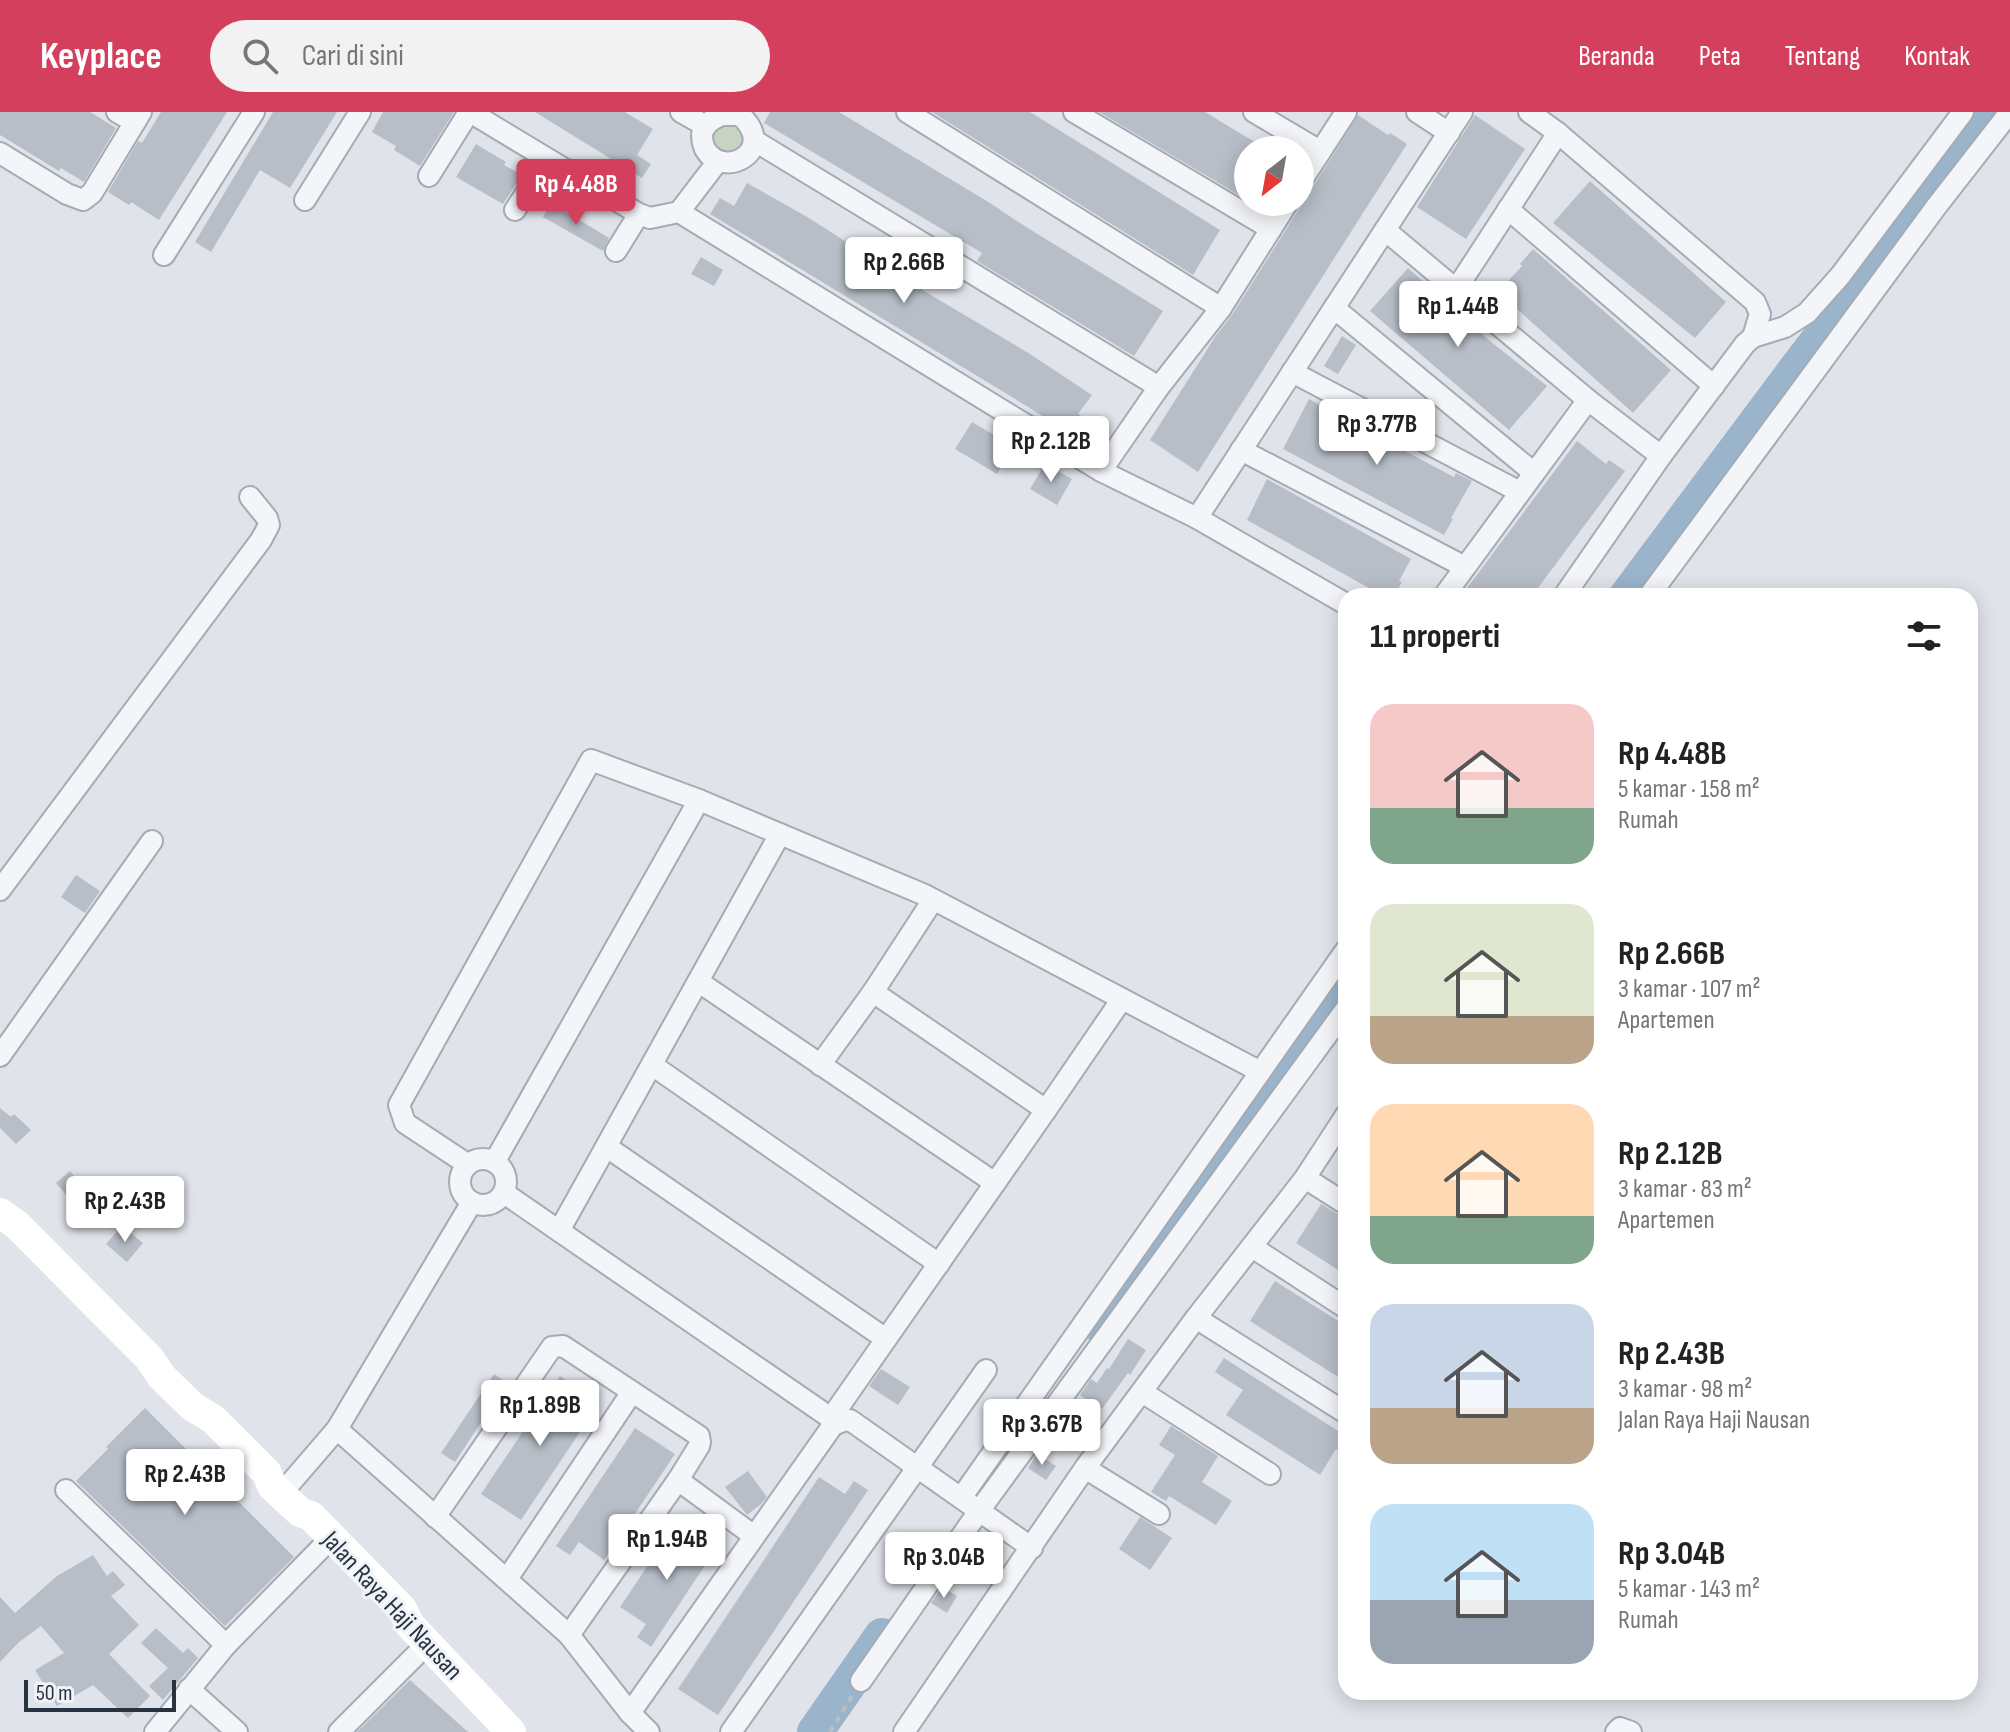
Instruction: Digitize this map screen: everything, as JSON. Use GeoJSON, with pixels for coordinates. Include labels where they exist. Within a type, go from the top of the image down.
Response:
{"type":"FeatureCollection","features":[{"type":"Feature","properties":{"kind":"street"},"geometry":{"type":"LineString","coordinates":[[164,255],[254,112]]}},
{"type":"Feature","properties":{"kind":"street"},"geometry":{"type":"LineString","coordinates":[[305,200],[360,112]]}},
{"type":"Feature","properties":{"kind":"street"},"geometry":{"type":"LineString","coordinates":[[429,176],[470,112],[650,218],[679,212],[718,161]]}},
{"type":"Feature","properties":{"kind":"street"},"geometry":{"type":"LineString","coordinates":[[681,112],[706,126]]}},
{"type":"Feature","properties":{"kind":"street"},"geometry":{"type":"LineString","coordinates":[[907,112],[1221,308]]}},
{"type":"Feature","properties":{"kind":"street"},"geometry":{"type":"LineString","coordinates":[[1074,112],[1271,229]]}},
{"type":"Feature","properties":{"kind":"street"},"geometry":{"type":"LineString","coordinates":[[1254,112],[1320,151]]}},
{"type":"Feature","properties":{"kind":"street"},"geometry":{"type":"LineString","coordinates":[[1314,161],[1346,112]]}},
{"type":"Feature","properties":{"kind":"street"},"geometry":{"type":"LineString","coordinates":[[1417,112],[1449,133]]}},
{"type":"Feature","properties":{"kind":"street"},"geometry":{"type":"LineString","coordinates":[[1197,518],[1462,112]]}},
{"type":"Feature","properties":{"kind":"street"},"geometry":{"type":"LineString","coordinates":[[1529,112],[1558,133],[1755,302],[1760,314],[1753,337],[1661,456],[1570,588]]}},
{"type":"Feature","properties":{"kind":"street"},"geometry":{"type":"LineString","coordinates":[[1753,337],[1785,327],[1807,313],[1840,276],[1963,112]]}},
{"type":"Feature","properties":{"kind":"street"},"geometry":{"type":"LineString","coordinates":[[1655,588],[1936,207],[2010,112]]}},
{"type":"Feature","properties":{"kind":"street"},"geometry":{"type":"LineString","coordinates":[[0,153],[67,194],[83,200],[92,193],[131,115]]}},
{"type":"Feature","properties":{"kind":"street"},"geometry":{"type":"LineString","coordinates":[[722,115],[746,115],[755,141],[752,149],[742,158],[718,161],[707,152],[703,143],[701,133],[706,126],[722,115]]}},
{"type":"Feature","properties":{"kind":"street"},"geometry":{"type":"LineString","coordinates":[[1457,288],[1558,133]]}},
{"type":"Feature","properties":{"kind":"street"},"geometry":{"type":"LineString","coordinates":[[755,141],[1159,387]]}},
{"type":"Feature","properties":{"kind":"street"},"geometry":{"type":"LineString","coordinates":[[515,210],[548,160]]}},
{"type":"Feature","properties":{"kind":"street"},"geometry":{"type":"LineString","coordinates":[[1508,209],[1714,386]]}},
{"type":"Feature","properties":{"kind":"street"},"geometry":{"type":"LineString","coordinates":[[679,212],[1101,471],[1197,518],[1338,599]]}},
{"type":"Feature","properties":{"kind":"street"},"geometry":{"type":"LineString","coordinates":[[616,251],[639,214]]}},
{"type":"Feature","properties":{"kind":"street"},"geometry":{"type":"LineString","coordinates":[[1101,471],[1159,387],[1221,308],[1279,216]]}},
{"type":"Feature","properties":{"kind":"street"},"geometry":{"type":"LineString","coordinates":[[1385,230],[1588,400],[1661,456]]}},
{"type":"Feature","properties":{"kind":"street"},"geometry":{"type":"LineString","coordinates":[[1334,308],[1534,473]]}},
{"type":"Feature","properties":{"kind":"street"},"geometry":{"type":"LineString","coordinates":[[1292,372],[1520,492]]}},
{"type":"Feature","properties":{"kind":"street"},"geometry":{"type":"LineString","coordinates":[[1450,588],[1588,400]]}},
{"type":"Feature","properties":{"kind":"street"},"geometry":{"type":"LineString","coordinates":[[1241,450],[1465,567]]}},
{"type":"Feature","properties":{"kind":"street"},"geometry":{"type":"LineString","coordinates":[[0,890],[261,540],[269,525],[250,497]]}},
{"type":"Feature","properties":{"kind":"street"},"geometry":{"type":"LineString","coordinates":[[467,1164],[405,1123],[399,1105],[591,760],[699,800],[933,900],[1259,1071]]}},
{"type":"Feature","properties":{"kind":"street"},"geometry":{"type":"LineString","coordinates":[[495,1161],[699,800]]}},
{"type":"Feature","properties":{"kind":"street"},"geometry":{"type":"LineString","coordinates":[[559,1231],[780,834]]}},
{"type":"Feature","properties":{"kind":"street"},"geometry":{"type":"LineString","coordinates":[[0,1056],[152,841]]}},
{"type":"Feature","properties":{"kind":"street"},"geometry":{"type":"LineString","coordinates":[[820,1065],[873,992],[933,900]]}},
{"type":"Feature","properties":{"kind":"street"},"geometry":{"type":"LineString","coordinates":[[961,1498],[1338,961]]}},
{"type":"Feature","properties":{"kind":"street"},"geometry":{"type":"LineString","coordinates":[[699,982],[995,1183]]}},
{"type":"Feature","properties":{"kind":"street"},"geometry":{"type":"LineString","coordinates":[[873,992],[1046,1110]]}},
{"type":"Feature","properties":{"kind":"street"},"geometry":{"type":"LineString","coordinates":[[630,1713],[833,1425],[886,1339],[1122,999]]}},
{"type":"Feature","properties":{"kind":"street"},"geometry":{"type":"LineString","coordinates":[[861,1681],[979,1511],[1338,1020]]}},
{"type":"Feature","properties":{"kind":"street"},"geometry":{"type":"LineString","coordinates":[[652,1065],[939,1264]]}},
{"type":"Feature","properties":{"kind":"street"},"geometry":{"type":"LineString","coordinates":[[904,1732],[1085,1468],[1305,1178],[1338,1127]]}},
{"type":"Feature","properties":{"kind":"street"},"geometry":{"type":"LineString","coordinates":[[607,1147],[886,1339]]}},
{"type":"Feature","properties":{"kind":"street"},"geometry":{"type":"LineString","coordinates":[[481,1158],[495,1161],[507,1179],[504,1193],[486,1205],[472,1202],[460,1184],[460,1176],[467,1164],[481,1158]]}},
{"type":"Feature","properties":{"kind":"street"},"geometry":{"type":"LineString","coordinates":[[1305,1178],[1338,1199]]}},
{"type":"Feature","properties":{"kind":"street"},"geometry":{"type":"LineString","coordinates":[[504,1193],[835,1420],[850,1420],[1032,1548]]}},
{"type":"Feature","properties":{"kind":"street"},"geometry":{"type":"LineString","coordinates":[[281,1494],[337,1429],[472,1202]]}},
{"type":"Feature","properties":{"kind":"street","name":"Jalan Raya Haji Nausan"},"geometry":{"type":"LineString","coordinates":[[0,1213],[17,1225],[149,1358],[162,1377],[193,1407],[213,1419],[267,1473],[272,1486],[300,1512],[311,1516],[402,1609],[410,1625],[511,1732]]}},
{"type":"Feature","properties":{"kind":"street"},"geometry":{"type":"LineString","coordinates":[[1252,1247],[1338,1303]]}},
{"type":"Feature","properties":{"kind":"street"},"geometry":{"type":"LineString","coordinates":[[1196,1318],[1338,1408]]}},
{"type":"Feature","properties":{"kind":"street"},"geometry":{"type":"LineString","coordinates":[[435,1517],[552,1347],[563,1346],[699,1436],[699,1446],[678,1480],[569,1635]]}},
{"type":"Feature","properties":{"kind":"street"},"geometry":{"type":"LineString","coordinates":[[731,1732],[986,1370]]}},
{"type":"Feature","properties":{"kind":"street"},"geometry":{"type":"LineString","coordinates":[[507,1579],[632,1392]]}},
{"type":"Feature","properties":{"kind":"street"},"geometry":{"type":"LineString","coordinates":[[1142,1392],[1270,1474]]}},
{"type":"Feature","properties":{"kind":"street"},"geometry":{"type":"LineString","coordinates":[[337,1429],[569,1635],[630,1713],[649,1732]]}},
{"type":"Feature","properties":{"kind":"street"},"geometry":{"type":"LineString","coordinates":[[1085,1468],[1159,1514]]}},
{"type":"Feature","properties":{"kind":"street"},"geometry":{"type":"LineString","coordinates":[[678,1480],[754,1536]]}},
{"type":"Feature","properties":{"kind":"street"},"geometry":{"type":"LineString","coordinates":[[66,1490],[226,1645]]}},
{"type":"Feature","properties":{"kind":"street"},"geometry":{"type":"LineString","coordinates":[[155,1732],[226,1645],[331,1538]]}},
{"type":"Feature","properties":{"kind":"street"},"geometry":{"type":"LineString","coordinates":[[339,1732],[428,1643]]}},
{"type":"Feature","properties":{"kind":"street"},"geometry":{"type":"LineString","coordinates":[[189,1689],[237,1732]]}},
{"type":"Feature","properties":{"kind":"street"},"geometry":{"type":"LineString","coordinates":[[1616,1732],[1620,1728],[1631,1732]]}},
{"type":"Feature","properties":{"kind":"path"},"geometry":{"type":"LineString","coordinates":[[830,1732],[861,1681]]}},
{"type":"Feature","properties":{"kind":"green space"},"geometry":{"type":"Polygon","coordinates":[[[1994,112],[2010,112],[1655,588],[1633,588],[1994,112]]]}},
{"type":"Feature","properties":{"kind":"green space"},"geometry":{"type":"Polygon","coordinates":[[[740,115],[750,153],[712,157],[708,122],[740,115]]]}},
{"type":"Feature","properties":{"kind":"green space"},"geometry":{"type":"Polygon","coordinates":[[[1338,994],[1338,1020],[981,1499],[1338,994]]]}},
{"type":"Feature","properties":{"kind":"building"},"geometry":{"type":"Polygon","coordinates":[[[0,112],[90,112],[116,128],[84,182],[61,168],[59,171],[0,135],[0,112]]]}},
{"type":"Feature","properties":{"kind":"building"},"geometry":{"type":"Polygon","coordinates":[[[161,112],[227,112],[159,220],[108,192],[138,141],[142,143],[161,112]]]}},
{"type":"Feature","properties":{"kind":"building"},"geometry":{"type":"Polygon","coordinates":[[[273,112],[337,112],[290,188],[260,170],[211,252],[195,242],[273,112]]]}},
{"type":"Feature","properties":{"kind":"building"},"geometry":{"type":"Polygon","coordinates":[[[383,112],[454,112],[420,166],[394,150],[396,146],[372,132],[383,112]]]}},
{"type":"Feature","properties":{"kind":"building"},"geometry":{"type":"Polygon","coordinates":[[[535,112],[625,112],[653,129],[637,155],[651,164],[642,178],[535,112]]]}},
{"type":"Feature","properties":{"kind":"building"},"geometry":{"type":"Polygon","coordinates":[[[770,112],[839,112],[1163,311],[1134,356],[977,261],[982,253],[764,123],[770,112]]]}},
{"type":"Feature","properties":{"kind":"building"},"geometry":{"type":"Polygon","coordinates":[[[932,112],[1030,112],[1220,230],[1193,275],[932,112]]]}},
{"type":"Feature","properties":{"kind":"building"},"geometry":{"type":"Polygon","coordinates":[[[1099,112],[1205,112],[1245,136],[1234,136],[1234,192],[1099,112]]]}},
{"type":"Feature","properties":{"kind":"building"},"geometry":{"type":"Polygon","coordinates":[[[1358,115],[1407,144],[1198,472],[1150,440],[1295,216],[1314,216],[1314,185],[1358,115]]]}},
{"type":"Feature","properties":{"kind":"building"},"geometry":{"type":"Polygon","coordinates":[[[1475,115],[1525,149],[1466,239],[1417,207],[1475,115]]]}},
{"type":"Feature","properties":{"kind":"building"},"geometry":{"type":"Polygon","coordinates":[[[476,144],[522,175],[503,204],[456,177],[476,144]]]}},
{"type":"Feature","properties":{"kind":"building"},"geometry":{"type":"Polygon","coordinates":[[[1590,181],[1726,302],[1695,338],[1553,223],[1590,181]]]}},
{"type":"Feature","properties":{"kind":"building"},"geometry":{"type":"Polygon","coordinates":[[[747,183],[809,218],[1092,395],[1078,414],[1081,416],[1071,433],[710,214],[720,198],[734,206],[747,183]]]}},
{"type":"Feature","properties":{"kind":"building"},"geometry":{"type":"Polygon","coordinates":[[[551,203],[609,238],[603,251],[543,217],[551,203]]]}},
{"type":"Feature","properties":{"kind":"building"},"geometry":{"type":"Polygon","coordinates":[[[1533,249],[1671,370],[1633,413],[1498,292],[1533,249]]]}},
{"type":"Feature","properties":{"kind":"building"},"geometry":{"type":"Polygon","coordinates":[[[701,257],[723,270],[714,286],[691,274],[701,257]]]}},
{"type":"Feature","properties":{"kind":"building"},"geometry":{"type":"Polygon","coordinates":[[[1408,268],[1490,341],[1547,386],[1509,430],[1370,311],[1408,268]]]}},
{"type":"Feature","properties":{"kind":"building"},"geometry":{"type":"Polygon","coordinates":[[[1342,336],[1356,345],[1338,374],[1324,366],[1342,336]]]}},
{"type":"Feature","properties":{"kind":"building"},"geometry":{"type":"Polygon","coordinates":[[[1309,399],[1390,443],[1392,439],[1405,446],[1403,450],[1454,477],[1456,473],[1472,481],[1444,535],[1283,449],[1309,399]]]}},
{"type":"Feature","properties":{"kind":"building"},"geometry":{"type":"Polygon","coordinates":[[[972,422],[1013,446],[997,474],[955,449],[972,422]]]}},
{"type":"Feature","properties":{"kind":"building"},"geometry":{"type":"Polygon","coordinates":[[[1577,441],[1606,464],[1609,460],[1625,471],[1538,588],[1467,588],[1577,441]]]}},
{"type":"Feature","properties":{"kind":"building"},"geometry":{"type":"Polygon","coordinates":[[[1045,464],[1072,479],[1057,505],[1030,489],[1045,464]]]}},
{"type":"Feature","properties":{"kind":"building"},"geometry":{"type":"Polygon","coordinates":[[[1267,479],[1411,559],[1399,588],[1369,588],[1247,520],[1267,479]]]}},
{"type":"Feature","properties":{"kind":"building"},"geometry":{"type":"Polygon","coordinates":[[[76,875],[100,891],[85,913],[61,897],[76,875]]]}},
{"type":"Feature","properties":{"kind":"building"},"geometry":{"type":"Polygon","coordinates":[[[0,1108],[11,1117],[14,1114],[31,1130],[16,1144],[0,1128],[0,1108]]]}},
{"type":"Feature","properties":{"kind":"building"},"geometry":{"type":"Polygon","coordinates":[[[70,1171],[96,1200],[82,1213],[56,1183],[70,1171]]]}},
{"type":"Feature","properties":{"kind":"building"},"geometry":{"type":"Polygon","coordinates":[[[1321,1204],[1338,1214],[1338,1270],[1296,1243],[1321,1204]]]}},
{"type":"Feature","properties":{"kind":"building"},"geometry":{"type":"Polygon","coordinates":[[[122,1226],[143,1243],[127,1262],[106,1244],[122,1226]]]}},
{"type":"Feature","properties":{"kind":"building"},"geometry":{"type":"Polygon","coordinates":[[[1275,1281],[1338,1321],[1338,1377],[1250,1321],[1275,1281]]]}},
{"type":"Feature","properties":{"kind":"building"},"geometry":{"type":"Polygon","coordinates":[[[1128,1339],[1146,1350],[1102,1409],[1080,1395],[1091,1379],[1097,1383],[1109,1369],[1128,1339]]]}},
{"type":"Feature","properties":{"kind":"building"},"geometry":{"type":"Polygon","coordinates":[[[1224,1358],[1338,1431],[1338,1450],[1320,1475],[1226,1415],[1243,1390],[1215,1372],[1224,1358]]]}},
{"type":"Feature","properties":{"kind":"building"},"geometry":{"type":"Polygon","coordinates":[[[881,1369],[910,1387],[898,1405],[869,1386],[881,1369]]]}},
{"type":"Feature","properties":{"kind":"building"},"geometry":{"type":"Polygon","coordinates":[[[494,1374],[507,1383],[455,1462],[441,1453],[494,1374]]]}},
{"type":"Feature","properties":{"kind":"building"},"geometry":{"type":"Polygon","coordinates":[[[560,1376],[600,1402],[521,1520],[481,1494],[560,1376]]]}},
{"type":"Feature","properties":{"kind":"building"},"geometry":{"type":"Polygon","coordinates":[[[145,1408],[294,1557],[225,1626],[76,1481],[145,1408]]]}},
{"type":"Feature","properties":{"kind":"building"},"geometry":{"type":"Polygon","coordinates":[[[1171,1426],[1218,1456],[1202,1482],[1232,1501],[1216,1525],[1169,1496],[1166,1501],[1151,1492],[1175,1455],[1159,1445],[1171,1426]]]}},
{"type":"Feature","properties":{"kind":"building"},"geometry":{"type":"Polygon","coordinates":[[[635,1428],[675,1454],[604,1560],[579,1542],[570,1555],[556,1546],[635,1428]]]}},
{"type":"Feature","properties":{"kind":"building"},"geometry":{"type":"Polygon","coordinates":[[[1037,1454],[1056,1466],[1046,1480],[1028,1468],[1037,1454]]]}},
{"type":"Feature","properties":{"kind":"building"},"geometry":{"type":"Polygon","coordinates":[[[748,1471],[767,1497],[747,1515],[725,1487],[748,1471]]]}},
{"type":"Feature","properties":{"kind":"building"},"geometry":{"type":"Polygon","coordinates":[[[819,1477],[845,1494],[854,1481],[868,1490],[718,1715],[678,1689],[819,1477]]]}},
{"type":"Feature","properties":{"kind":"building"},"geometry":{"type":"Polygon","coordinates":[[[1140,1517],[1172,1538],[1150,1570],[1119,1549],[1140,1517]]]}},
{"type":"Feature","properties":{"kind":"building"},"geometry":{"type":"Polygon","coordinates":[[[673,1528],[698,1546],[707,1532],[721,1541],[651,1647],[637,1637],[646,1624],[620,1607],[673,1528]]]}},
{"type":"Feature","properties":{"kind":"building"},"geometry":{"type":"Polygon","coordinates":[[[976,1537],[1003,1555],[986,1579],[960,1561],[976,1537]]]}},
{"type":"Feature","properties":{"kind":"building"},"geometry":{"type":"Polygon","coordinates":[[[93,1555],[107,1576],[113,1571],[125,1585],[111,1596],[139,1625],[109,1654],[150,1696],[128,1718],[93,1685],[57,1706],[35,1670],[64,1653],[41,1626],[19,1642],[0,1662],[0,1597],[15,1613],[57,1576],[93,1555]]]}},
{"type":"Feature","properties":{"kind":"building"},"geometry":{"type":"Polygon","coordinates":[[[942,1587],[957,1596],[947,1613],[931,1603],[942,1587]]]}},
{"type":"Feature","properties":{"kind":"building"},"geometry":{"type":"Polygon","coordinates":[[[156,1628],[183,1653],[188,1648],[198,1658],[163,1700],[149,1686],[168,1668],[141,1643],[156,1628]]]}},
{"type":"Feature","properties":{"kind":"building"},"geometry":{"type":"Polygon","coordinates":[[[410,1680],[468,1732],[357,1732],[410,1680]]]}},
{"type":"Feature","properties":{"kind":"waterway"},"geometry":{"type":"LineString","coordinates":[[1633,588],[1994,112]]}},
{"type":"Feature","properties":{"kind":"waterway"},"geometry":{"type":"LineString","coordinates":[[1102,1327],[1338,994]]}},
{"type":"Feature","properties":{"kind":"waterway"},"geometry":{"type":"LineString","coordinates":[[815,1732],[882,1636]]}}]}
